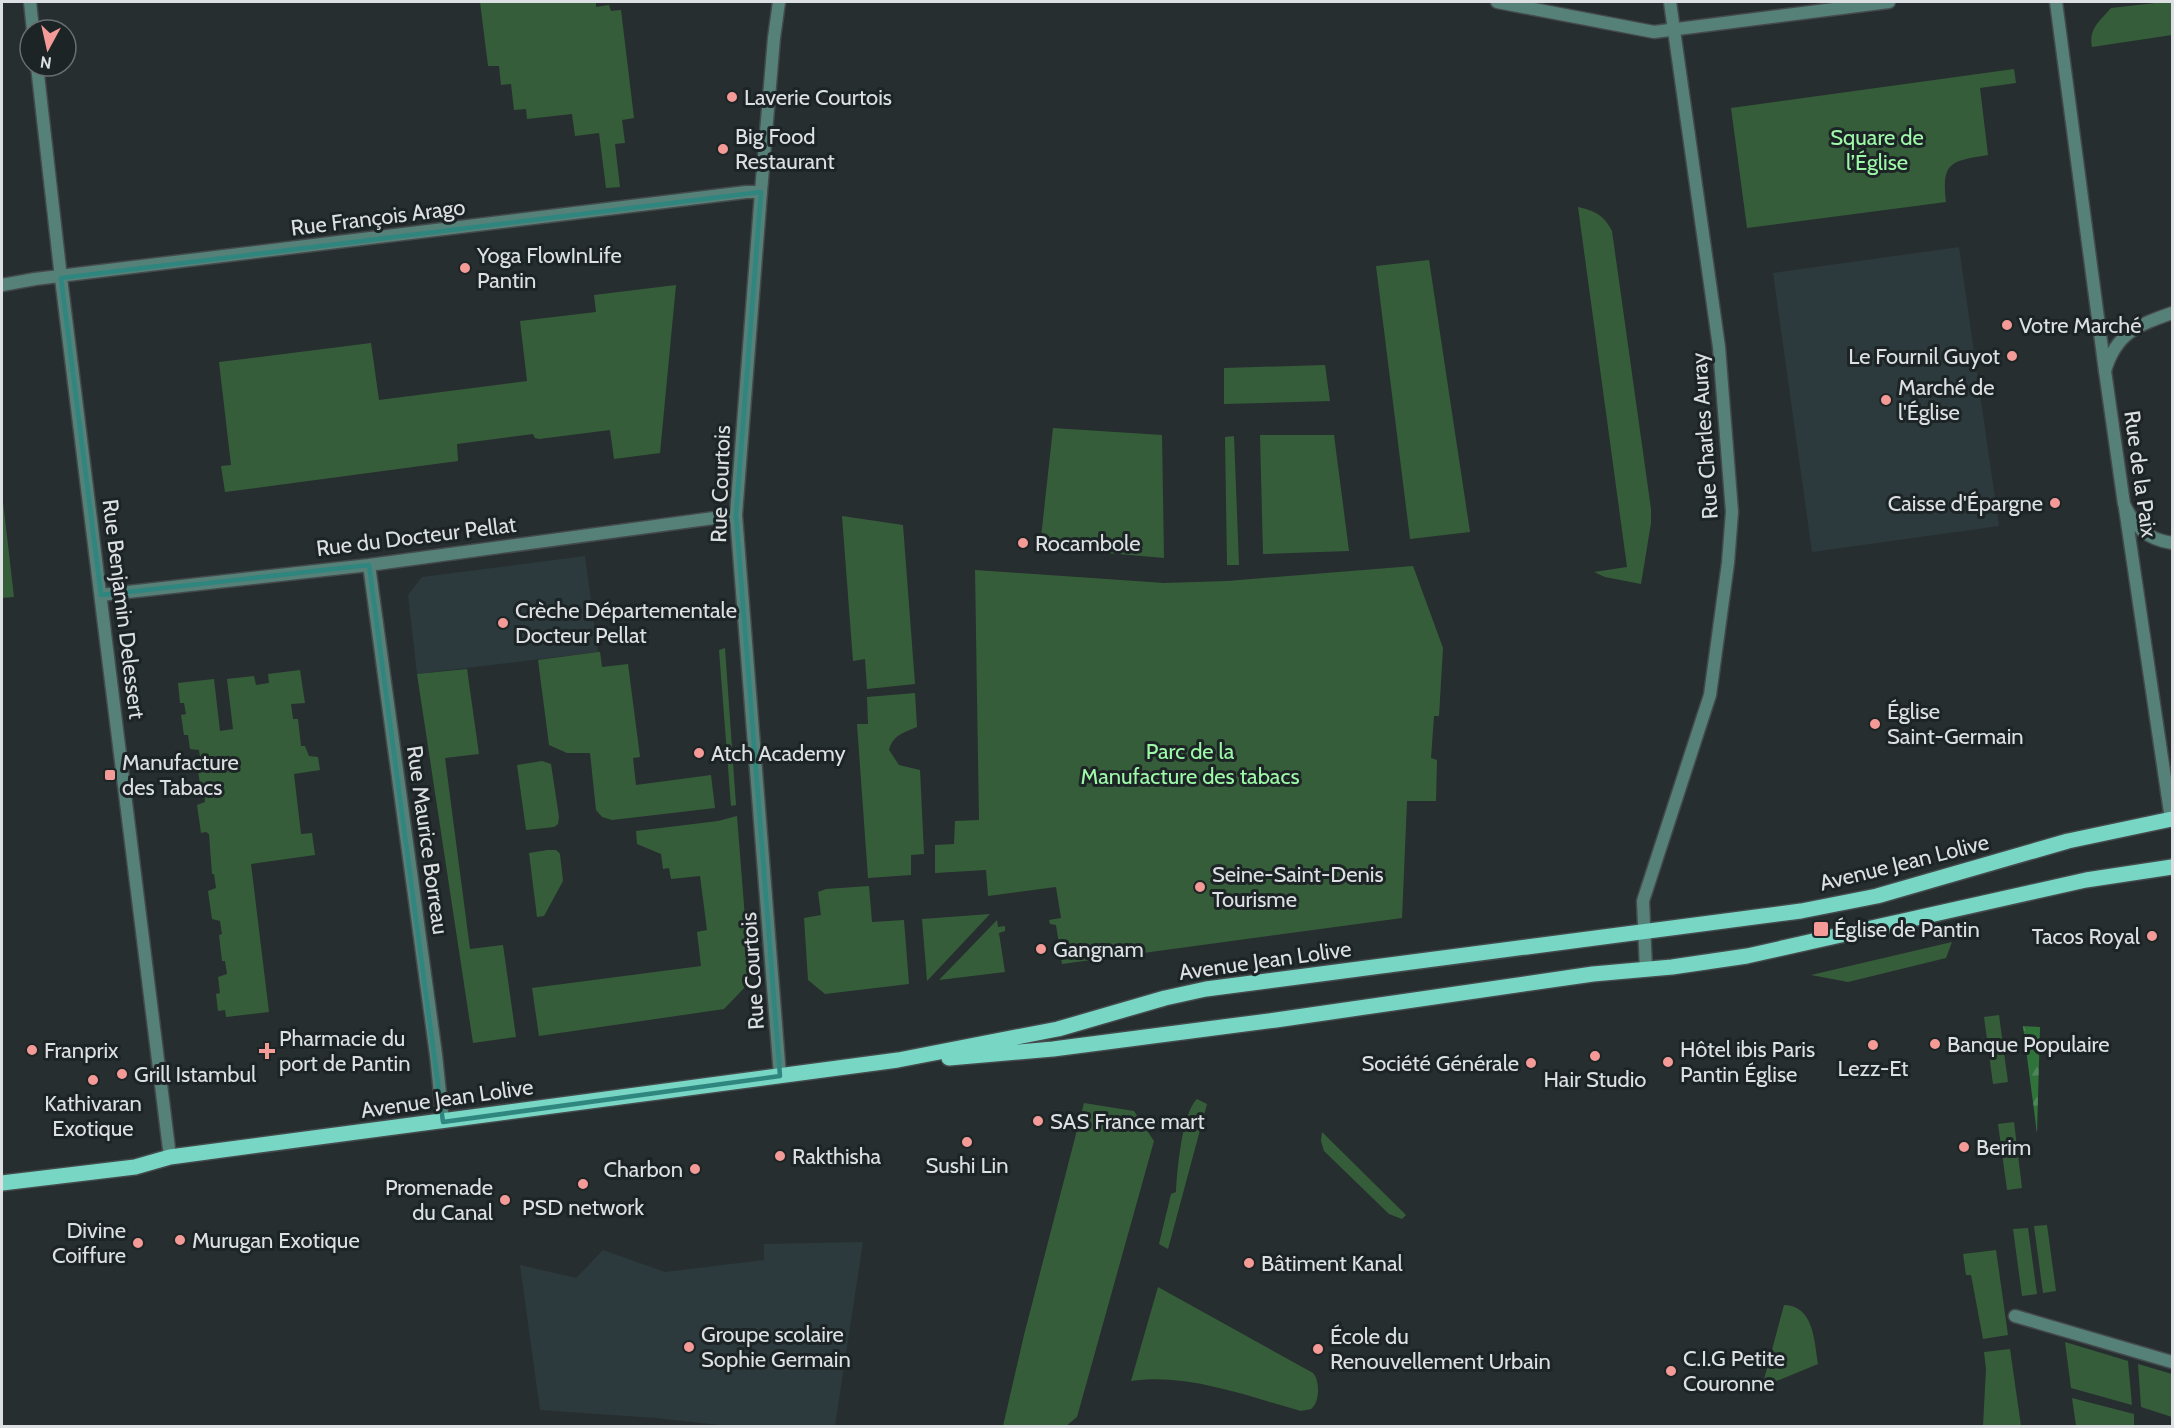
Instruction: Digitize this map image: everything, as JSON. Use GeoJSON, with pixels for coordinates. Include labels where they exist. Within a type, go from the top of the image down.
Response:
{"type":"FeatureCollection","features":[{"type":"Feature","properties":{"kind":"main road","name":"Avenue Jean Lolive"},"geometry":{"type":"LineString","coordinates":[[2,1183],[135,1167],[170,1157],[898,1060],[1058,1029],[1165,998],[1206,989],[1801,911],[1877,896],[2068,841],[2172,819]]}},
{"type":"Feature","properties":{"kind":"main road","name":"Avenue Jean Lolive"},"geometry":{"type":"LineString","coordinates":[[898,1060],[975,1057],[1053,1050],[1593,974],[1747,956],[2086,880],[2172,867]]}},
{"type":"Feature","properties":{"kind":"street"},"geometry":{"type":"LineString","coordinates":[[30,2],[32,18]]}},
{"type":"Feature","properties":{"kind":"street","name":"Rue Courtois"},"geometry":{"type":"LineString","coordinates":[[779,2],[760,192],[736,514],[780,1076]]}},
{"type":"Feature","properties":{"kind":"street"},"geometry":{"type":"LineString","coordinates":[[1497,2],[1628,29],[1654,32],[1889,2]]}},
{"type":"Feature","properties":{"kind":"street","name":"Rue Charles Auray"},"geometry":{"type":"LineString","coordinates":[[1644,932],[1643,902],[1710,695],[1728,563],[1732,512],[1719,347],[1670,2]]}},
{"type":"Feature","properties":{"kind":"street","name":"Rue de la Paix"},"geometry":{"type":"LineString","coordinates":[[2056,2],[2105,371],[2172,819]]}},
{"type":"Feature","properties":{"kind":"street","name":"Rue Benjamin Delessert"},"geometry":{"type":"LineString","coordinates":[[38,78],[170,1157]]}},
{"type":"Feature","properties":{"kind":"street","name":"Rue François Arago"},"geometry":{"type":"LineString","coordinates":[[2,285],[35,279],[61,278],[760,192]]}},
{"type":"Feature","properties":{"kind":"street"},"geometry":{"type":"LineString","coordinates":[[2105,371],[2109,358],[2123,336],[2133,328],[2172,313]]}},
{"type":"Feature","properties":{"kind":"street"},"geometry":{"type":"LineString","coordinates":[[2124,504],[2140,530],[2161,541],[2172,543]]}},
{"type":"Feature","properties":{"kind":"street","name":"Rue du Docteur Pellat"},"geometry":{"type":"LineString","coordinates":[[101,595],[369,565],[736,514]]}},
{"type":"Feature","properties":{"kind":"street","name":"Rue Maurice Borreau"},"geometry":{"type":"LineString","coordinates":[[369,565],[436,1055],[443,1122]]}},
{"type":"Feature","properties":{"kind":"street"},"geometry":{"type":"LineString","coordinates":[[1644,932],[1646,969]]}},
{"type":"Feature","properties":{"kind":"street"},"geometry":{"type":"LineString","coordinates":[[2015,1316],[2172,1362]]}},
{"type":"Feature","properties":{"kind":"highlighted area"},"geometry":{"type":"Polygon","coordinates":[[[761,192],[736,515],[780,1076],[443,1122],[369,565],[101,595],[61,278],[761,192]]]}},
{"type":"Feature","properties":{"kind":"shaded area","name":"Marché de l'Église"},"geometry":{"type":"Polygon","coordinates":[[[1959,247],[1999,526],[1812,552],[1773,273],[1959,247]]]}},
{"type":"Feature","properties":{"kind":"shaded area","name":"Crèche Départementale Docteur Pellat"},"geometry":{"type":"Polygon","coordinates":[[[585,556],[598,652],[417,674],[408,595],[422,577],[585,556]]]}},
{"type":"Feature","properties":{"kind":"shaded area","name":"Groupe scolaire Sophie Germain"},"geometry":{"type":"Polygon","coordinates":[[[863,1242],[835,1426],[728,1426],[656,1418],[540,1410],[520,1265],[576,1278],[603,1250],[665,1272],[764,1260],[764,1244],[863,1242]]]}},
{"type":"Feature","properties":{"kind":"green space"},"geometry":{"type":"Polygon","coordinates":[[[480,2],[596,2],[596,7],[609,5],[611,11],[621,10],[634,118],[622,120],[625,143],[615,144],[620,187],[606,188],[599,133],[575,136],[572,114],[527,119],[526,109],[514,110],[511,84],[501,85],[499,66],[488,66],[480,2]]]}},
{"type":"Feature","properties":{"kind":"green space"},"geometry":{"type":"Polygon","coordinates":[[[2172,2],[2172,35],[2092,47],[2093,30],[2111,8],[2172,2]]]}},
{"type":"Feature","properties":{"kind":"green space","name":"Square de l’Église"},"geometry":{"type":"Polygon","coordinates":[[[2014,69],[2016,83],[1980,88],[1988,155],[1966,159],[1952,165],[1945,178],[1946,202],[1747,228],[1731,108],[2014,69]]]}},
{"type":"Feature","properties":{"kind":"green space"},"geometry":{"type":"Polygon","coordinates":[[[1578,207],[1598,214],[1612,231],[1651,509],[1651,523],[1641,584],[1605,577],[1594,572],[1627,567],[1578,207]]]}},
{"type":"Feature","properties":{"kind":"green space"},"geometry":{"type":"Polygon","coordinates":[[[1429,260],[1470,532],[1410,539],[1376,266],[1429,260]]]}},
{"type":"Feature","properties":{"kind":"green space"},"geometry":{"type":"Polygon","coordinates":[[[676,285],[660,453],[614,459],[610,430],[539,439],[533,434],[457,444],[458,461],[225,492],[221,466],[231,465],[219,362],[371,343],[379,400],[527,381],[520,321],[596,312],[594,295],[676,285]]]}},
{"type":"Feature","properties":{"kind":"green space"},"geometry":{"type":"Polygon","coordinates":[[[1325,365],[1330,401],[1224,404],[1224,368],[1325,365]]]}},
{"type":"Feature","properties":{"kind":"green space"},"geometry":{"type":"Polygon","coordinates":[[[1053,428],[1162,435],[1164,558],[1040,547],[1053,428]]]}},
{"type":"Feature","properties":{"kind":"green space"},"geometry":{"type":"Polygon","coordinates":[[[1260,435],[1334,435],[1349,551],[1263,554],[1260,435]]]}},
{"type":"Feature","properties":{"kind":"green space"},"geometry":{"type":"Polygon","coordinates":[[[1234,436],[1239,565],[1227,565],[1225,437],[1234,436]]]}},
{"type":"Feature","properties":{"kind":"green space"},"geometry":{"type":"Polygon","coordinates":[[[2,493],[14,597],[2,598],[2,493]]]}},
{"type":"Feature","properties":{"kind":"green space"},"geometry":{"type":"Polygon","coordinates":[[[842,516],[903,525],[915,684],[867,689],[865,659],[853,661],[842,516]]]}},
{"type":"Feature","properties":{"kind":"green space","name":"Parc de la Manufacture des tabacs"},"geometry":{"type":"Polygon","coordinates":[[[1413,566],[1443,648],[1439,716],[1434,716],[1431,758],[1437,760],[1436,801],[1407,801],[1402,918],[1062,964],[1056,925],[1050,924],[1049,920],[1061,918],[1056,887],[988,896],[986,870],[935,873],[935,845],[954,844],[955,821],[979,820],[975,570],[1164,583],[1227,581],[1413,566]]]}},
{"type":"Feature","properties":{"kind":"green space"},"geometry":{"type":"Polygon","coordinates":[[[725,648],[736,805],[731,806],[719,650],[725,648]]]}},
{"type":"Feature","properties":{"kind":"green space"},"geometry":{"type":"Polygon","coordinates":[[[600,652],[602,667],[628,664],[640,757],[633,758],[636,785],[711,775],[715,808],[612,820],[602,817],[596,810],[590,753],[567,753],[549,745],[538,660],[600,652]]]}},
{"type":"Feature","properties":{"kind":"green space"},"geometry":{"type":"Polygon","coordinates":[[[467,669],[479,754],[445,758],[470,949],[503,945],[516,1037],[473,1043],[417,674],[467,669]]]}},
{"type":"Feature","properties":{"kind":"green space"},"geometry":{"type":"Polygon","coordinates":[[[300,670],[305,703],[291,704],[293,719],[298,719],[301,746],[305,746],[309,756],[318,757],[320,770],[294,774],[301,834],[312,833],[315,855],[251,864],[269,1012],[226,1017],[225,1010],[218,1011],[216,994],[220,993],[218,977],[227,974],[225,961],[222,961],[220,921],[212,919],[208,891],[216,888],[214,874],[212,874],[209,834],[201,833],[197,805],[205,802],[197,765],[201,764],[199,750],[190,749],[188,735],[184,735],[181,715],[186,714],[184,703],[180,703],[178,683],[214,679],[220,731],[233,729],[227,679],[254,676],[256,685],[269,683],[268,674],[300,670]]]}},
{"type":"Feature","properties":{"kind":"green space"},"geometry":{"type":"Polygon","coordinates":[[[915,693],[917,727],[896,738],[889,750],[899,765],[920,770],[924,854],[911,855],[911,875],[868,878],[857,724],[868,724],[867,697],[915,693]]]}},
{"type":"Feature","properties":{"kind":"green space"},"geometry":{"type":"Polygon","coordinates":[[[542,761],[551,764],[559,817],[558,824],[554,827],[526,830],[517,765],[542,761]]]}},
{"type":"Feature","properties":{"kind":"green space"},"geometry":{"type":"Polygon","coordinates":[[[737,816],[750,982],[724,1009],[539,1036],[532,988],[701,966],[697,932],[707,930],[700,876],[671,879],[669,868],[663,869],[661,854],[637,844],[636,831],[718,821],[737,816]]]}},
{"type":"Feature","properties":{"kind":"green space"},"geometry":{"type":"Polygon","coordinates":[[[556,850],[560,854],[563,881],[544,916],[537,917],[529,853],[556,850]]]}},
{"type":"Feature","properties":{"kind":"green space"},"geometry":{"type":"Polygon","coordinates":[[[869,886],[872,922],[904,920],[909,984],[825,994],[808,980],[804,918],[821,915],[818,892],[826,889],[869,886]]]}},
{"type":"Feature","properties":{"kind":"green space"},"geometry":{"type":"Polygon","coordinates":[[[990,914],[927,981],[922,919],[990,914]]]}},
{"type":"Feature","properties":{"kind":"green space"},"geometry":{"type":"Polygon","coordinates":[[[997,920],[998,927],[1005,926],[1005,931],[999,933],[1005,972],[939,980],[997,920]]]}},
{"type":"Feature","properties":{"kind":"green space"},"geometry":{"type":"Polygon","coordinates":[[[1952,942],[1946,958],[1848,982],[1811,975],[1952,942]]]}},
{"type":"Feature","properties":{"kind":"green space"},"geometry":{"type":"Polygon","coordinates":[[[1999,1015],[2008,1082],[1993,1084],[1984,1017],[1999,1015]]]}},
{"type":"Feature","properties":{"kind":"green space"},"geometry":{"type":"Polygon","coordinates":[[[2023,1026],[2040,1027],[2037,1133],[2023,1026]]]}},
{"type":"Feature","properties":{"kind":"green space"},"geometry":{"type":"Polygon","coordinates":[[[1197,1099],[1207,1104],[1168,1249],[1159,1244],[1171,1194],[1176,1192],[1184,1129],[1192,1106],[1197,1099]]]}},
{"type":"Feature","properties":{"kind":"green space"},"geometry":{"type":"Polygon","coordinates":[[[1084,1103],[1134,1111],[1154,1141],[1077,1417],[1066,1426],[1003,1426],[1024,1335],[1084,1103]]]}},
{"type":"Feature","properties":{"kind":"green space"},"geometry":{"type":"Polygon","coordinates":[[[2014,1122],[2022,1188],[2007,1190],[1998,1124],[2014,1122]]]}},
{"type":"Feature","properties":{"kind":"green space"},"geometry":{"type":"Polygon","coordinates":[[[1322,1132],[1406,1215],[1402,1219],[1389,1214],[1324,1151],[1321,1141],[1322,1132]]]}},
{"type":"Feature","properties":{"kind":"green space"},"geometry":{"type":"Polygon","coordinates":[[[2047,1225],[2056,1291],[2043,1293],[2034,1226],[2047,1225]]]}},
{"type":"Feature","properties":{"kind":"green space"},"geometry":{"type":"Polygon","coordinates":[[[2028,1228],[2037,1294],[2022,1296],[2013,1229],[2028,1228]]]}},
{"type":"Feature","properties":{"kind":"green space"},"geometry":{"type":"Polygon","coordinates":[[[1996,1250],[2008,1335],[1983,1339],[1971,1275],[1966,1275],[1963,1254],[1996,1250]]]}},
{"type":"Feature","properties":{"kind":"green space"},"geometry":{"type":"Polygon","coordinates":[[[1158,1287],[1313,1373],[1318,1391],[1314,1406],[1301,1411],[1217,1387],[1174,1380],[1131,1381],[1158,1287]]]}},
{"type":"Feature","properties":{"kind":"green space"},"geometry":{"type":"Polygon","coordinates":[[[1784,1305],[1794,1307],[1807,1318],[1811,1326],[1818,1364],[1762,1387],[1784,1305]]]}},
{"type":"Feature","properties":{"kind":"green space"},"geometry":{"type":"Polygon","coordinates":[[[2065,1342],[2128,1361],[2132,1405],[2071,1388],[2065,1342]]]}},
{"type":"Feature","properties":{"kind":"green space"},"geometry":{"type":"Polygon","coordinates":[[[2010,1349],[2021,1426],[1983,1426],[1986,1369],[1984,1352],[2010,1349]]]}},
{"type":"Feature","properties":{"kind":"green space"},"geometry":{"type":"Polygon","coordinates":[[[2138,1364],[2172,1374],[2172,1417],[2141,1407],[2138,1364]]]}},
{"type":"Feature","properties":{"kind":"green space"},"geometry":{"type":"Polygon","coordinates":[[[2072,1398],[2134,1414],[2134,1426],[2076,1426],[2072,1398]]]}},
{"type":"Feature","properties":{"kind":"place","name":"Laverie Courtois"},"geometry":{"type":"Point","coordinates":[732,97]}},
{"type":"Feature","properties":{"kind":"place","name":"Big Food Restaurant"},"geometry":{"type":"Point","coordinates":[723,149]}},
{"type":"Feature","properties":{"kind":"place","name":"Yoga FlowInLife Pantin"},"geometry":{"type":"Point","coordinates":[465,268]}},
{"type":"Feature","properties":{"kind":"place","name":"Votre Marché"},"geometry":{"type":"Point","coordinates":[2007,325]}},
{"type":"Feature","properties":{"kind":"place","name":"Le Fournil Guyot"},"geometry":{"type":"Point","coordinates":[2012,356]}},
{"type":"Feature","properties":{"kind":"place","name":"Marché de l'Église"},"geometry":{"type":"Point","coordinates":[1886,400]}},
{"type":"Feature","properties":{"kind":"place","name":"Caisse d'Épargne"},"geometry":{"type":"Point","coordinates":[2055,503]}},
{"type":"Feature","properties":{"kind":"place","name":"Rocambole"},"geometry":{"type":"Point","coordinates":[1023,543]}},
{"type":"Feature","properties":{"kind":"place","name":"Crèche Départementale Docteur Pellat"},"geometry":{"type":"Point","coordinates":[503,623]}},
{"type":"Feature","properties":{"kind":"place","name":"Église Saint-Germain"},"geometry":{"type":"Point","coordinates":[1875,724]}},
{"type":"Feature","properties":{"kind":"place","name":"Atch Academy"},"geometry":{"type":"Point","coordinates":[699,753]}},
{"type":"Feature","properties":{"kind":"place","name":"Manufacture des Tabacs"},"geometry":{"type":"Point","coordinates":[110,775]}},
{"type":"Feature","properties":{"kind":"place","name":"Seine-Saint-Denis Tourisme"},"geometry":{"type":"Point","coordinates":[1200,887]}},
{"type":"Feature","properties":{"kind":"place","name":"Église de Pantin"},"geometry":{"type":"Point","coordinates":[1821,929]}},
{"type":"Feature","properties":{"kind":"place","name":"Tacos Royal"},"geometry":{"type":"Point","coordinates":[2152,936]}},
{"type":"Feature","properties":{"kind":"place","name":"Gangnam"},"geometry":{"type":"Point","coordinates":[1041,949]}},
{"type":"Feature","properties":{"kind":"place","name":"Banque Populaire"},"geometry":{"type":"Point","coordinates":[1935,1044]}},
{"type":"Feature","properties":{"kind":"place","name":"Lezz-Et"},"geometry":{"type":"Point","coordinates":[1873,1045]}},
{"type":"Feature","properties":{"kind":"place","name":"Franprix"},"geometry":{"type":"Point","coordinates":[32,1050]}},
{"type":"Feature","properties":{"kind":"place","name":"Pharmacie du port de Pantin"},"geometry":{"type":"Point","coordinates":[267,1051]}},
{"type":"Feature","properties":{"kind":"place","name":"Hair Studio"},"geometry":{"type":"Point","coordinates":[1595,1056]}},
{"type":"Feature","properties":{"kind":"place","name":"Hôtel ibis Paris Pantin Église"},"geometry":{"type":"Point","coordinates":[1668,1062]}},
{"type":"Feature","properties":{"kind":"place","name":"Société Générale"},"geometry":{"type":"Point","coordinates":[1531,1063]}},
{"type":"Feature","properties":{"kind":"place","name":"Grill Istambul"},"geometry":{"type":"Point","coordinates":[122,1074]}},
{"type":"Feature","properties":{"kind":"place","name":"Kathivaran Exotique"},"geometry":{"type":"Point","coordinates":[93,1080]}},
{"type":"Feature","properties":{"kind":"place","name":"SAS France mart"},"geometry":{"type":"Point","coordinates":[1038,1121]}},
{"type":"Feature","properties":{"kind":"place","name":"Sushi Lin"},"geometry":{"type":"Point","coordinates":[967,1142]}},
{"type":"Feature","properties":{"kind":"place","name":"Berim"},"geometry":{"type":"Point","coordinates":[1964,1147]}},
{"type":"Feature","properties":{"kind":"place","name":"Rakthisha"},"geometry":{"type":"Point","coordinates":[780,1156]}},
{"type":"Feature","properties":{"kind":"place","name":"Charbon"},"geometry":{"type":"Point","coordinates":[695,1169]}},
{"type":"Feature","properties":{"kind":"place","name":"PSD network"},"geometry":{"type":"Point","coordinates":[583,1184]}},
{"type":"Feature","properties":{"kind":"place","name":"Promenade du Canal"},"geometry":{"type":"Point","coordinates":[505,1200]}},
{"type":"Feature","properties":{"kind":"place","name":"Murugan Exotique"},"geometry":{"type":"Point","coordinates":[180,1240]}},
{"type":"Feature","properties":{"kind":"place","name":"Divine Coiffure"},"geometry":{"type":"Point","coordinates":[138,1243]}},
{"type":"Feature","properties":{"kind":"place","name":"Bâtiment Kanal"},"geometry":{"type":"Point","coordinates":[1249,1263]}},
{"type":"Feature","properties":{"kind":"place","name":"Groupe scolaire Sophie Germain"},"geometry":{"type":"Point","coordinates":[689,1347]}},
{"type":"Feature","properties":{"kind":"place","name":"École du Renouvellement Urbain"},"geometry":{"type":"Point","coordinates":[1318,1349]}},
{"type":"Feature","properties":{"kind":"place","name":"C.I.G Petite Couronne"},"geometry":{"type":"Point","coordinates":[1671,1371]}}]}
